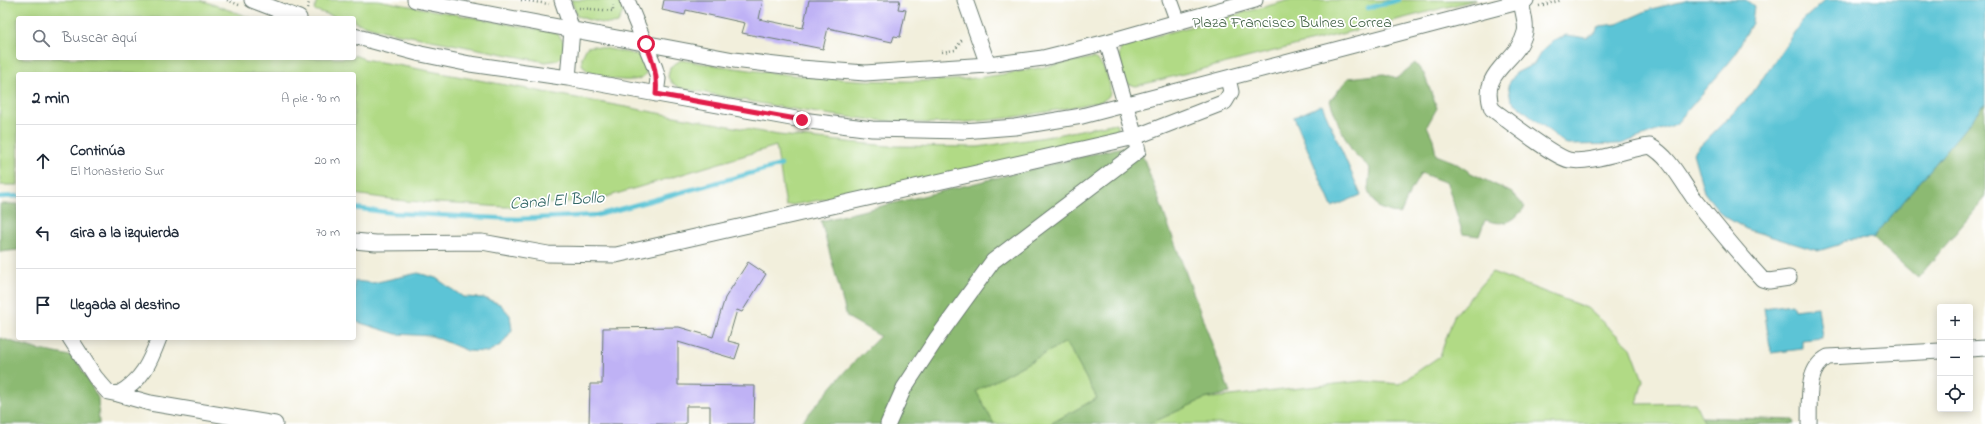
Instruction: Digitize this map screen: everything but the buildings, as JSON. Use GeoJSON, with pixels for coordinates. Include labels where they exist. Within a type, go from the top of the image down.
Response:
{"type":"FeatureCollection","features":[{"type":"Feature","properties":{"kind":"street"},"geometry":{"type":"LineString","coordinates":[[252,0],[281,5],[296,16]]}},
{"type":"Feature","properties":{"kind":"street"},"geometry":{"type":"LineString","coordinates":[[415,0],[741,61],[800,68],[865,73],[988,65],[1043,58],[1107,42],[1255,0]]}},
{"type":"Feature","properties":{"kind":"street"},"geometry":{"type":"LineString","coordinates":[[562,0],[572,30],[568,78]]}},
{"type":"Feature","properties":{"kind":"street"},"geometry":{"type":"LineString","coordinates":[[627,0],[655,68],[658,79],[656,94]]}},
{"type":"Feature","properties":{"kind":"street"},"geometry":{"type":"LineString","coordinates":[[965,0],[988,65]]}},
{"type":"Feature","properties":{"kind":"street"},"geometry":{"type":"LineString","coordinates":[[1170,0],[1178,22]]}},
{"type":"Feature","properties":{"kind":"street"},"geometry":{"type":"LineString","coordinates":[[356,37],[421,54],[470,64],[568,78],[802,120],[872,128],[923,131],[963,131],[1015,127],[1082,116],[1523,4],[1526,31],[1519,46],[1492,77],[1488,99],[1492,109],[1556,155],[1568,160],[1592,159],[1650,146],[1659,151],[1666,158],[1692,196],[1762,280],[1769,281],[1789,278]]}},
{"type":"Feature","properties":{"kind":"street"},"geometry":{"type":"LineString","coordinates":[[888,424],[904,388],[937,338],[993,261],[1138,151],[1107,42]]}},
{"type":"Feature","properties":{"kind":"street"},"geometry":{"type":"LineString","coordinates":[[356,241],[376,243],[482,242],[548,254],[616,255],[1135,138],[1225,102],[1231,92],[1228,78]]}},
{"type":"Feature","properties":{"kind":"street"},"geometry":{"type":"LineString","coordinates":[[71,340],[94,377],[108,392],[150,403],[275,424]]}},
{"type":"Feature","properties":{"kind":"street"},"geometry":{"type":"LineString","coordinates":[[118,394],[132,386],[151,361],[158,340]]}},
{"type":"Feature","properties":{"kind":"street"},"geometry":{"type":"LineString","coordinates":[[1973,349],[1985,348]]}},
{"type":"Feature","properties":{"kind":"street"},"geometry":{"type":"LineString","coordinates":[[1809,424],[1810,391],[1814,368],[1820,361],[1828,357],[1937,351]]}},
{"type":"Feature","properties":{"kind":"path"},"geometry":{"type":"LineString","coordinates":[[1523,4],[1562,0]]}},
{"type":"Feature","properties":{"kind":"path"},"geometry":{"type":"LineString","coordinates":[[941,52],[955,50],[964,35],[976,30]]}},
{"type":"Feature","properties":{"kind":"green space"},"geometry":{"type":"Polygon","coordinates":[[[0,0],[201,0],[245,16],[16,16],[16,60],[356,60],[356,56],[364,59],[778,135],[888,146],[978,147],[1046,137],[1116,123],[1120,134],[1052,159],[786,206],[776,146],[596,200],[506,207],[405,201],[356,194],[356,72],[16,72],[16,185],[0,185],[0,0]]]}},
{"type":"Feature","properties":{"kind":"green space"},"geometry":{"type":"Polygon","coordinates":[[[317,0],[377,0],[557,33],[564,42],[565,51],[558,60],[546,62],[384,31],[356,23],[356,16],[334,16],[314,10],[317,0]]]}},
{"type":"Feature","properties":{"kind":"green space"},"geometry":{"type":"Polygon","coordinates":[[[571,0],[620,0],[623,12],[618,23],[608,24],[598,22],[577,16],[571,0]]]}},
{"type":"Feature","properties":{"kind":"green space","name":"Plaza Francisco Bulnes Correa"},"geometry":{"type":"Polygon","coordinates":[[[1290,0],[1475,0],[1136,86],[1125,83],[1119,55],[1122,45],[1290,0]]]}},
{"type":"Feature","properties":{"kind":"green space"},"geometry":{"type":"Polygon","coordinates":[[[594,46],[639,55],[646,66],[645,74],[640,78],[620,80],[591,73],[582,64],[582,57],[587,47],[594,46]]]}},
{"type":"Feature","properties":{"kind":"green space"},"geometry":{"type":"Polygon","coordinates":[[[1093,58],[1103,67],[1109,82],[1109,95],[1102,101],[1016,117],[950,123],[897,122],[804,111],[680,88],[672,83],[668,77],[670,67],[681,60],[823,78],[931,81],[982,77],[1093,58]]]}},
{"type":"Feature","properties":{"kind":"green space"},"geometry":{"type":"Polygon","coordinates":[[[1415,63],[1424,74],[1437,108],[1427,126],[1433,139],[1436,155],[1454,162],[1471,173],[1512,193],[1525,207],[1512,220],[1498,223],[1485,220],[1479,236],[1463,234],[1447,183],[1421,173],[1409,194],[1400,215],[1379,208],[1368,191],[1370,168],[1352,151],[1339,125],[1330,101],[1348,78],[1384,74],[1397,78],[1415,63]]]}},
{"type":"Feature","properties":{"kind":"green space"},"geometry":{"type":"Polygon","coordinates":[[[1985,104],[1985,198],[1918,278],[1873,238],[1985,104]]]}},
{"type":"Feature","properties":{"kind":"green space"},"geometry":{"type":"Polygon","coordinates":[[[1138,143],[1230,393],[1204,399],[1149,424],[1050,424],[1097,398],[1066,342],[976,391],[994,424],[800,424],[846,370],[880,336],[847,317],[821,221],[1138,143]]]}},
{"type":"Feature","properties":{"kind":"green space"},"geometry":{"type":"Polygon","coordinates":[[[0,204],[16,204],[16,250],[0,252],[0,204]]]}},
{"type":"Feature","properties":{"kind":"green space"},"geometry":{"type":"Polygon","coordinates":[[[1492,272],[1587,308],[1631,348],[1643,380],[1637,404],[1695,403],[1705,424],[1149,424],[1204,399],[1362,381],[1399,384],[1440,356],[1454,316],[1492,272]]]}},
{"type":"Feature","properties":{"kind":"green space"},"geometry":{"type":"Polygon","coordinates":[[[0,338],[36,349],[75,357],[98,398],[99,424],[0,424],[0,338]]]}},
{"type":"Feature","properties":{"kind":"green space"},"geometry":{"type":"Polygon","coordinates":[[[1066,342],[1097,398],[1050,424],[994,424],[976,391],[1066,342]]]}},
{"type":"Feature","properties":{"kind":"green space"},"geometry":{"type":"Polygon","coordinates":[[[1702,417],[1793,420],[1794,424],[1705,424],[1702,417]]]}},
{"type":"Feature","properties":{"kind":"water"},"geometry":{"type":"Polygon","coordinates":[[[1689,0],[1746,0],[1754,6],[1752,23],[1732,59],[1676,124],[1621,144],[1567,145],[1511,100],[1508,85],[1516,73],[1534,64],[1541,52],[1552,42],[1566,35],[1587,38],[1595,33],[1600,26],[1617,24],[1651,9],[1689,0]]]}},
{"type":"Feature","properties":{"kind":"water"},"geometry":{"type":"Polygon","coordinates":[[[1825,0],[1985,0],[1985,104],[1873,238],[1849,239],[1838,245],[1818,251],[1746,229],[1722,215],[1704,192],[1693,153],[1751,95],[1802,21],[1825,0]]]}},
{"type":"Feature","properties":{"kind":"water"},"geometry":{"type":"Polygon","coordinates":[[[1322,105],[1361,195],[1332,207],[1294,117],[1322,105]]]}},
{"type":"Feature","properties":{"kind":"water"},"geometry":{"type":"Polygon","coordinates":[[[418,273],[436,278],[463,297],[484,298],[500,304],[510,315],[512,330],[502,344],[488,352],[468,351],[432,336],[396,334],[356,322],[356,281],[373,283],[418,273]]]}},
{"type":"Feature","properties":{"kind":"water"},"geometry":{"type":"Polygon","coordinates":[[[1792,304],[1794,310],[1818,307],[1822,338],[1802,340],[1802,349],[1771,353],[1764,308],[1792,304]]]}},
{"type":"Feature","properties":{"kind":"waterway","name":"Canal El Bollo"},"geometry":{"type":"LineString","coordinates":[[1368,8],[1399,0]]}},
{"type":"Feature","properties":{"kind":"waterway","name":"Canal El Bollo"},"geometry":{"type":"LineString","coordinates":[[356,208],[394,213],[517,219],[598,215],[781,165]]}},
{"type":"Feature","properties":{"kind":"waterway","name":"Canal El Bollo"},"geometry":{"type":"LineString","coordinates":[[0,197],[16,196]]}},
{"type":"Feature","properties":{"kind":"route"},"geometry":{"type":"LineString","coordinates":[[646,44],[658,79],[656,94],[802,120]]}}]}
